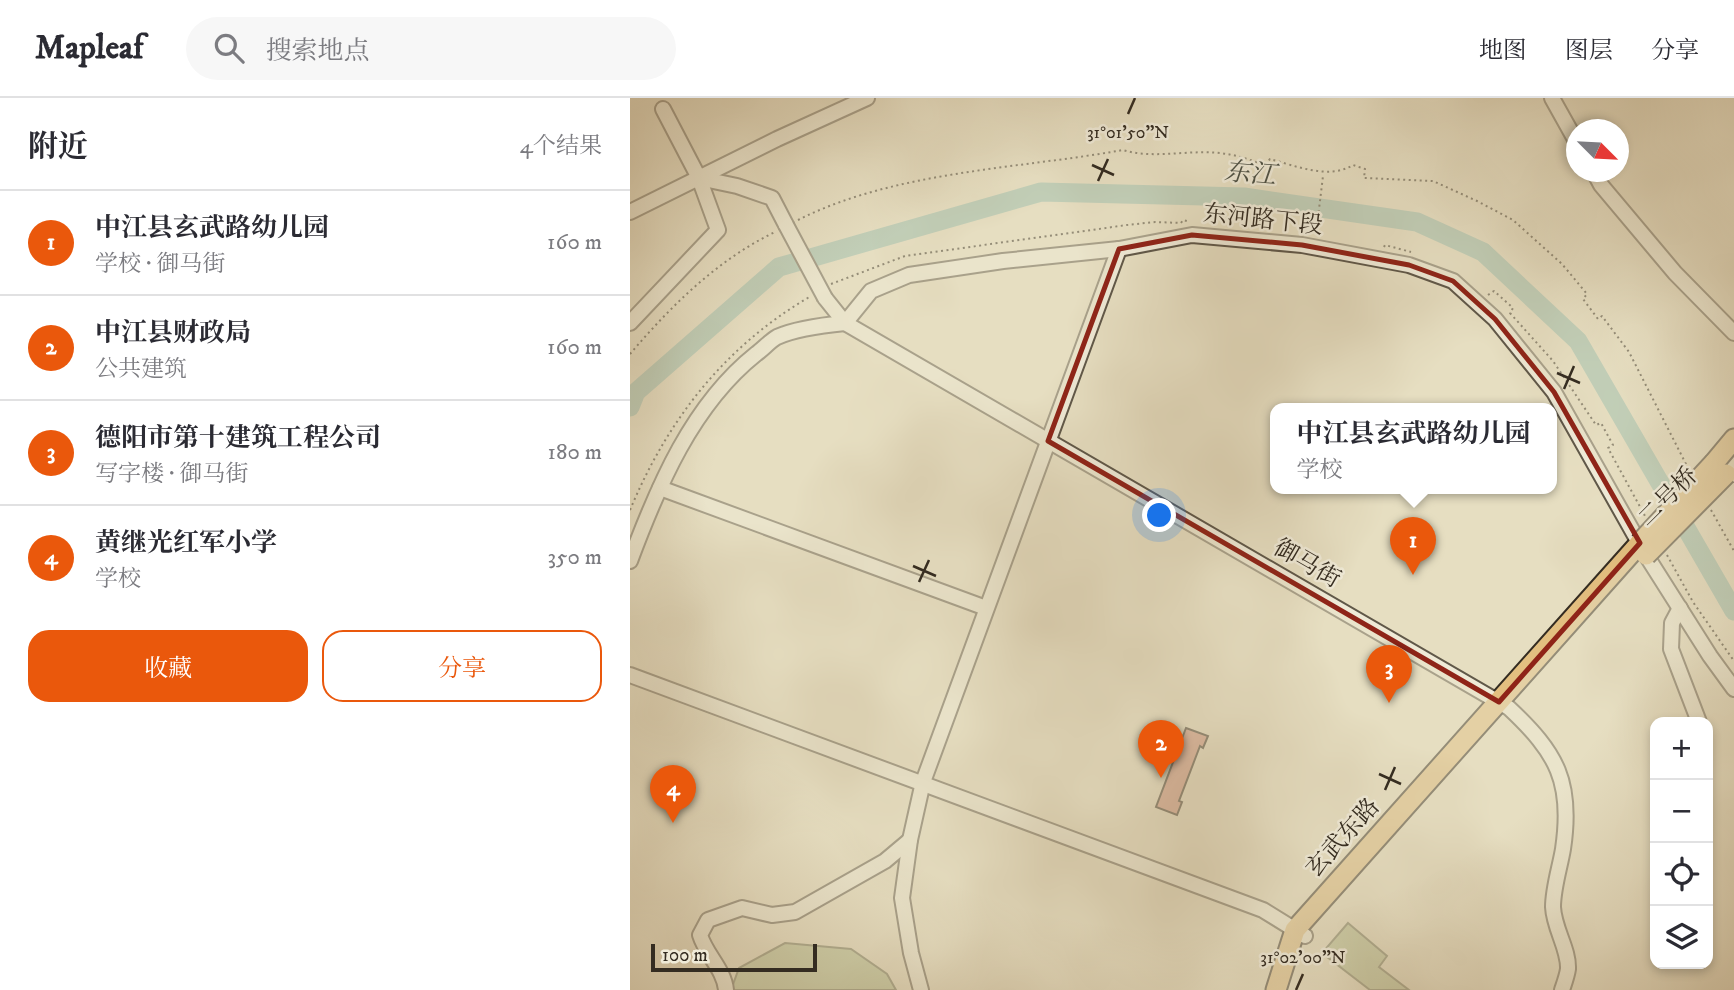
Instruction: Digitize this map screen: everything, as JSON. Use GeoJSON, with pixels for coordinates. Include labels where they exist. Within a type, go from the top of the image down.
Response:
{"type":"FeatureCollection","features":[{"type":"Feature","properties":{"kind":"main road","name":"二号桥"},"geometry":{"type":"LineString","coordinates":[[1504,705],[1643,549],[1724,467],[1734,439]]}},
{"type":"Feature","properties":{"kind":"main road","name":"玄武东路"},"geometry":{"type":"LineString","coordinates":[[1276,990],[1300,933],[1347,869],[1504,705]]}},
{"type":"Feature","properties":{"kind":"main road","name":"玄武东路"},"geometry":{"type":"LineString","coordinates":[[1289,990],[1300,933]]}},
{"type":"Feature","properties":{"kind":"street"},"geometry":{"type":"LineString","coordinates":[[630,212],[867,98]]}},
{"type":"Feature","properties":{"kind":"street"},"geometry":{"type":"LineString","coordinates":[[1552,98],[1566,122]]}},
{"type":"Feature","properties":{"kind":"street"},"geometry":{"type":"LineString","coordinates":[[630,323],[718,230],[699,178],[663,108]]}},
{"type":"Feature","properties":{"kind":"street","name":"御马街"},"geometry":{"type":"LineString","coordinates":[[699,178],[737,186],[772,198],[845,323],[1504,705],[1536,733],[1553,755],[1566,796],[1565,833],[1553,906],[1568,970],[1562,990]]}},
{"type":"Feature","properties":{"kind":"street"},"geometry":{"type":"LineString","coordinates":[[1599,182],[1675,273],[1734,333]]}},
{"type":"Feature","properties":{"kind":"street","name":"东河路下段"},"geometry":{"type":"LineString","coordinates":[[845,323],[871,292],[909,275],[1003,261],[1119,249],[1192,235],[1303,245],[1409,265],[1453,281],[1495,319],[1554,392],[1643,549],[1734,689]]}},
{"type":"Feature","properties":{"kind":"street"},"geometry":{"type":"LineString","coordinates":[[921,990],[911,953],[902,898],[909,840],[923,782],[1119,249]]}},
{"type":"Feature","properties":{"kind":"street"},"geometry":{"type":"LineString","coordinates":[[630,561],[660,488],[688,432],[736,370],[777,337],[819,326],[845,323]]}},
{"type":"Feature","properties":{"kind":"street"},"geometry":{"type":"LineString","coordinates":[[660,488],[986,608]]}},
{"type":"Feature","properties":{"kind":"street"},"geometry":{"type":"LineString","coordinates":[[1680,608],[1672,623],[1671,649],[1697,717]]}},
{"type":"Feature","properties":{"kind":"street"},"geometry":{"type":"LineString","coordinates":[[630,675],[1263,910],[1300,933]]}},
{"type":"Feature","properties":{"kind":"street"},"geometry":{"type":"LineString","coordinates":[[726,990],[725,980],[704,950],[700,935],[708,920],[742,908],[772,915],[795,912],[885,861],[909,840]]}},
{"type":"Feature","properties":{"kind":"path"},"geometry":{"type":"LineString","coordinates":[[1316,240],[1323,176]]}},
{"type":"Feature","properties":{"kind":"path"},"geometry":{"type":"LineString","coordinates":[[1155,222],[1156,228]]}},
{"type":"Feature","properties":{"kind":"path"},"geometry":{"type":"LineString","coordinates":[[630,510],[661,445],[706,381],[760,329],[825,291],[905,256],[954,247],[1155,222],[1193,222]]}},
{"type":"Feature","properties":{"kind":"path"},"geometry":{"type":"LineString","coordinates":[[1382,251],[1385,245],[1411,251],[1410,257]]}},
{"type":"Feature","properties":{"kind":"path"},"geometry":{"type":"LineString","coordinates":[[1489,295],[1494,291],[1513,308],[1510,313],[1553,360],[1596,425],[1601,422],[1613,445],[1608,448],[1647,519]]}},
{"type":"Feature","properties":{"kind":"path"},"geometry":{"type":"LineString","coordinates":[[1667,555],[1693,603],[1734,661]]}},
{"type":"Feature","properties":{"kind":"highlighted area"},"geometry":{"type":"Polygon","coordinates":[[[1192,235],[1302,245],[1409,265],[1453,281],[1495,319],[1554,392],[1640,543],[1499,702],[1048,441],[1119,249],[1192,235]]]}},
{"type":"Feature","properties":{"kind":"green space"},"geometry":{"type":"Polygon","coordinates":[[[1348,923],[1387,956],[1379,967],[1409,990],[1370,990],[1322,953],[1348,923]]]}},
{"type":"Feature","properties":{"kind":"green space"},"geometry":{"type":"Polygon","coordinates":[[[785,943],[851,949],[887,974],[896,990],[731,990],[739,968],[785,943]]]}},
{"type":"Feature","properties":{"kind":"building"},"geometry":{"type":"Polygon","coordinates":[[[1186,728],[1208,736],[1203,748],[1200,746],[1179,801],[1182,802],[1177,815],[1156,807],[1186,728]]]}},
{"type":"Feature","properties":{"kind":"waterway","name":"东江"},"geometry":{"type":"LineString","coordinates":[[630,407],[636,392],[779,267],[1041,192],[1244,197],[1417,222],[1483,252],[1578,341],[1734,611]]}},
{"type":"Feature","properties":{"kind":"place","name":"中江县玄武路幼儿园"},"geometry":{"type":"Point","coordinates":[1413,575]}},
{"type":"Feature","properties":{"kind":"place","name":"德阳市第十建筑工程公司"},"geometry":{"type":"Point","coordinates":[1389,703]}},
{"type":"Feature","properties":{"kind":"place","name":"中江县财政局"},"geometry":{"type":"Point","coordinates":[1161,778]}},
{"type":"Feature","properties":{"kind":"place","name":"黄继光红军小学"},"geometry":{"type":"Point","coordinates":[673,823]}}]}
